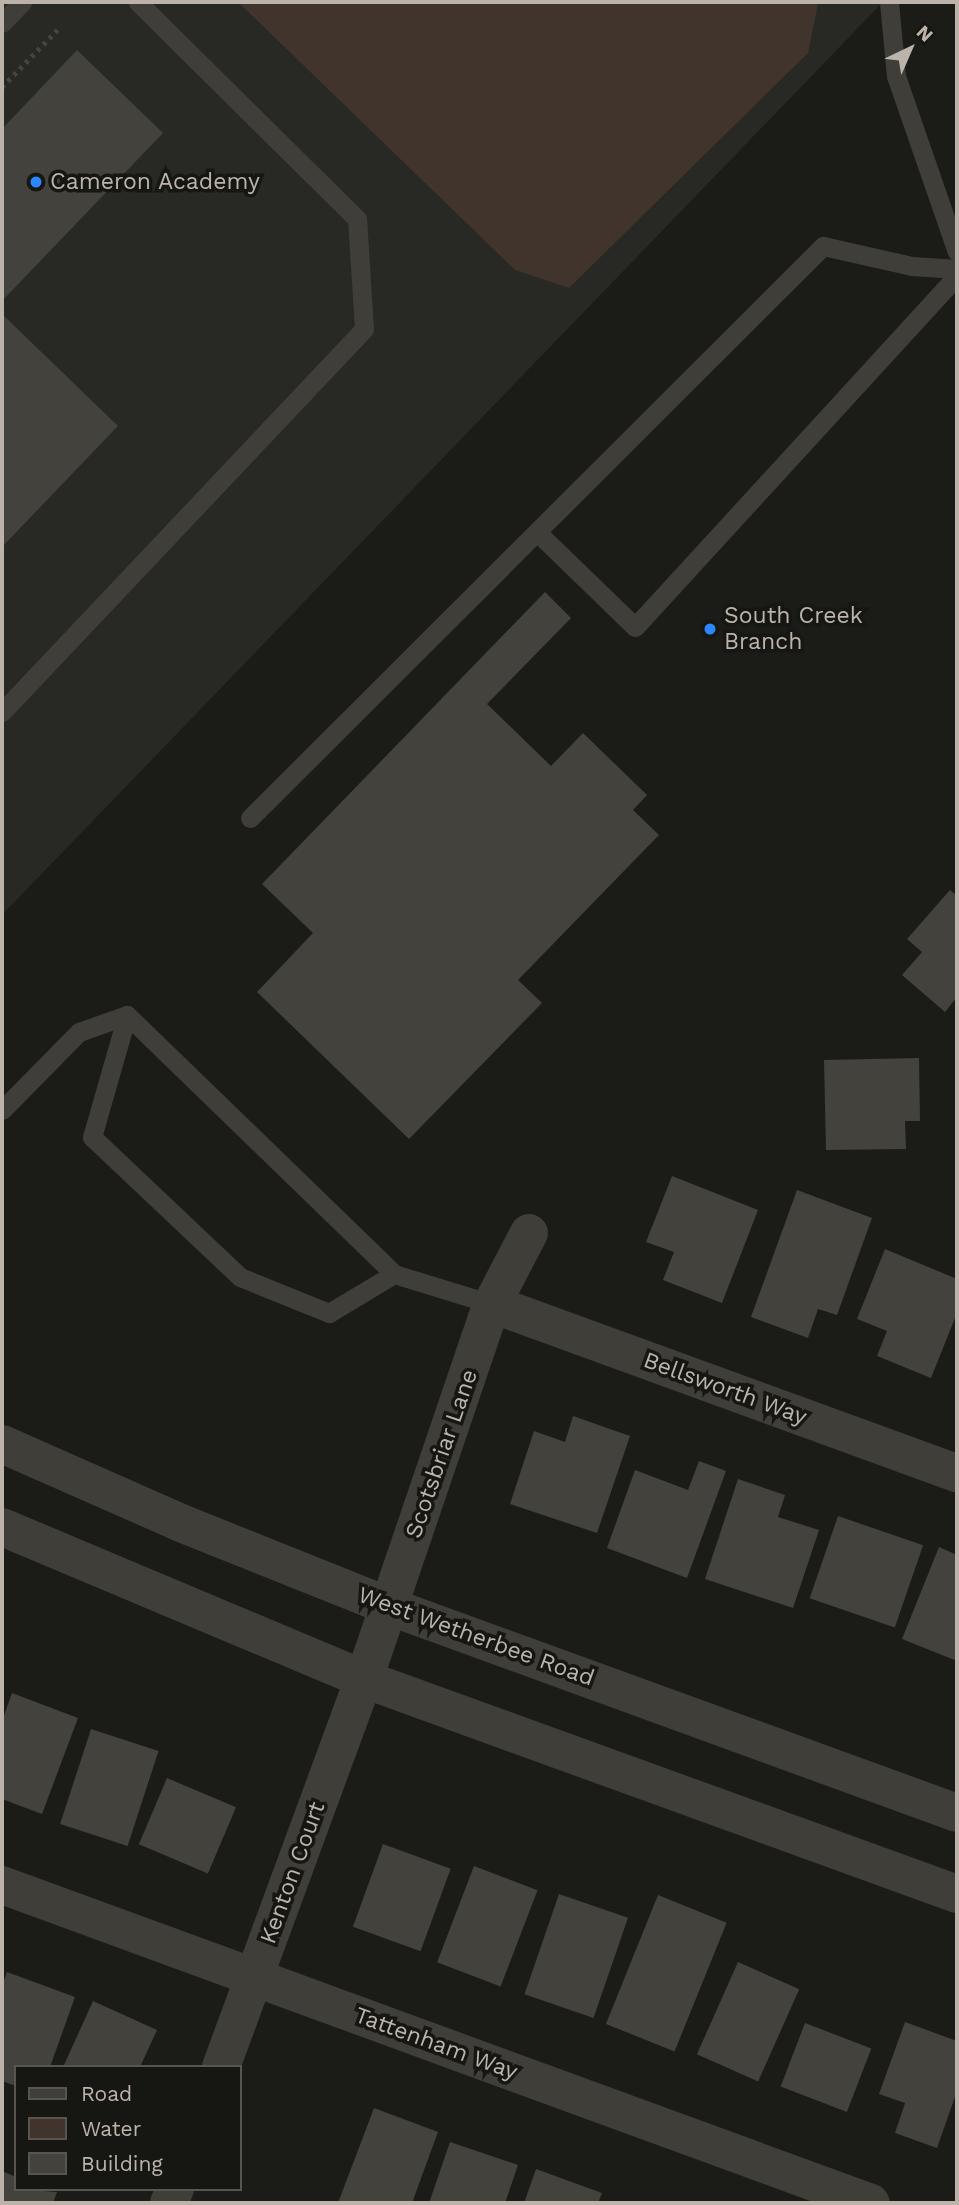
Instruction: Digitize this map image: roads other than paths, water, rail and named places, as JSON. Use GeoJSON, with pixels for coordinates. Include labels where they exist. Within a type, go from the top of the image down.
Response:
{"type":"FeatureCollection","features":[{"type":"Feature","properties":{"kind":"street","name":"Scotsbriar Lane"},"geometry":{"type":"LineString","coordinates":[[364,1679],[492,1304],[529,1233]]}},
{"type":"Feature","properties":{"kind":"street","name":"Bellsworth Way"},"geometry":{"type":"LineString","coordinates":[[492,1304],[957,1474]]}},
{"type":"Feature","properties":{"kind":"street","name":"West Wetherbee Road"},"geometry":{"type":"LineString","coordinates":[[2,1444],[181,1523],[388,1606],[957,1812]]}},
{"type":"Feature","properties":{"kind":"street"},"geometry":{"type":"LineString","coordinates":[[2,1527],[364,1679],[957,1894]]}},
{"type":"Feature","properties":{"kind":"street","name":"Kenton Court"},"geometry":{"type":"LineString","coordinates":[[222,2065],[364,1679]]}},
{"type":"Feature","properties":{"kind":"street","name":"Tattenham Way"},"geometry":{"type":"LineString","coordinates":[[2,1885],[255,1976],[778,2188],[871,2203]]}},
{"type":"Feature","properties":{"kind":"lane"},"geometry":{"type":"LineString","coordinates":[[2,23],[22,2]]}},
{"type":"Feature","properties":{"kind":"lane"},"geometry":{"type":"LineString","coordinates":[[2,712],[364,328],[357,219],[138,2]]}},
{"type":"Feature","properties":{"kind":"lane"},"geometry":{"type":"LineString","coordinates":[[889,2],[896,76],[957,251]]}},
{"type":"Feature","properties":{"kind":"lane"},"geometry":{"type":"LineString","coordinates":[[250,818],[823,246],[912,266],[957,269]]}},
{"type":"Feature","properties":{"kind":"lane"},"geometry":{"type":"LineString","coordinates":[[537,532],[635,627],[957,276]]}},
{"type":"Feature","properties":{"kind":"lane"},"geometry":{"type":"LineString","coordinates":[[2,1110],[79,1031],[127,1016]]}},
{"type":"Feature","properties":{"kind":"lane"},"geometry":{"type":"LineString","coordinates":[[127,1016],[394,1274],[492,1304]]}},
{"type":"Feature","properties":{"kind":"lane"},"geometry":{"type":"LineString","coordinates":[[127,1016],[92,1137],[240,1277],[329,1313],[394,1274]]}},
{"type":"Feature","properties":{"kind":"water"},"geometry":{"type":"Polygon","coordinates":[[[238,2],[818,4],[808,53],[569,288],[515,270],[238,2]]]}},
{"type":"Feature","properties":{"kind":"place","name":"Cameron Academy"},"geometry":{"type":"Point","coordinates":[36,182]}},
{"type":"Feature","properties":{"kind":"place","name":"South Creek Branch"},"geometry":{"type":"Point","coordinates":[710,629]}}]}
